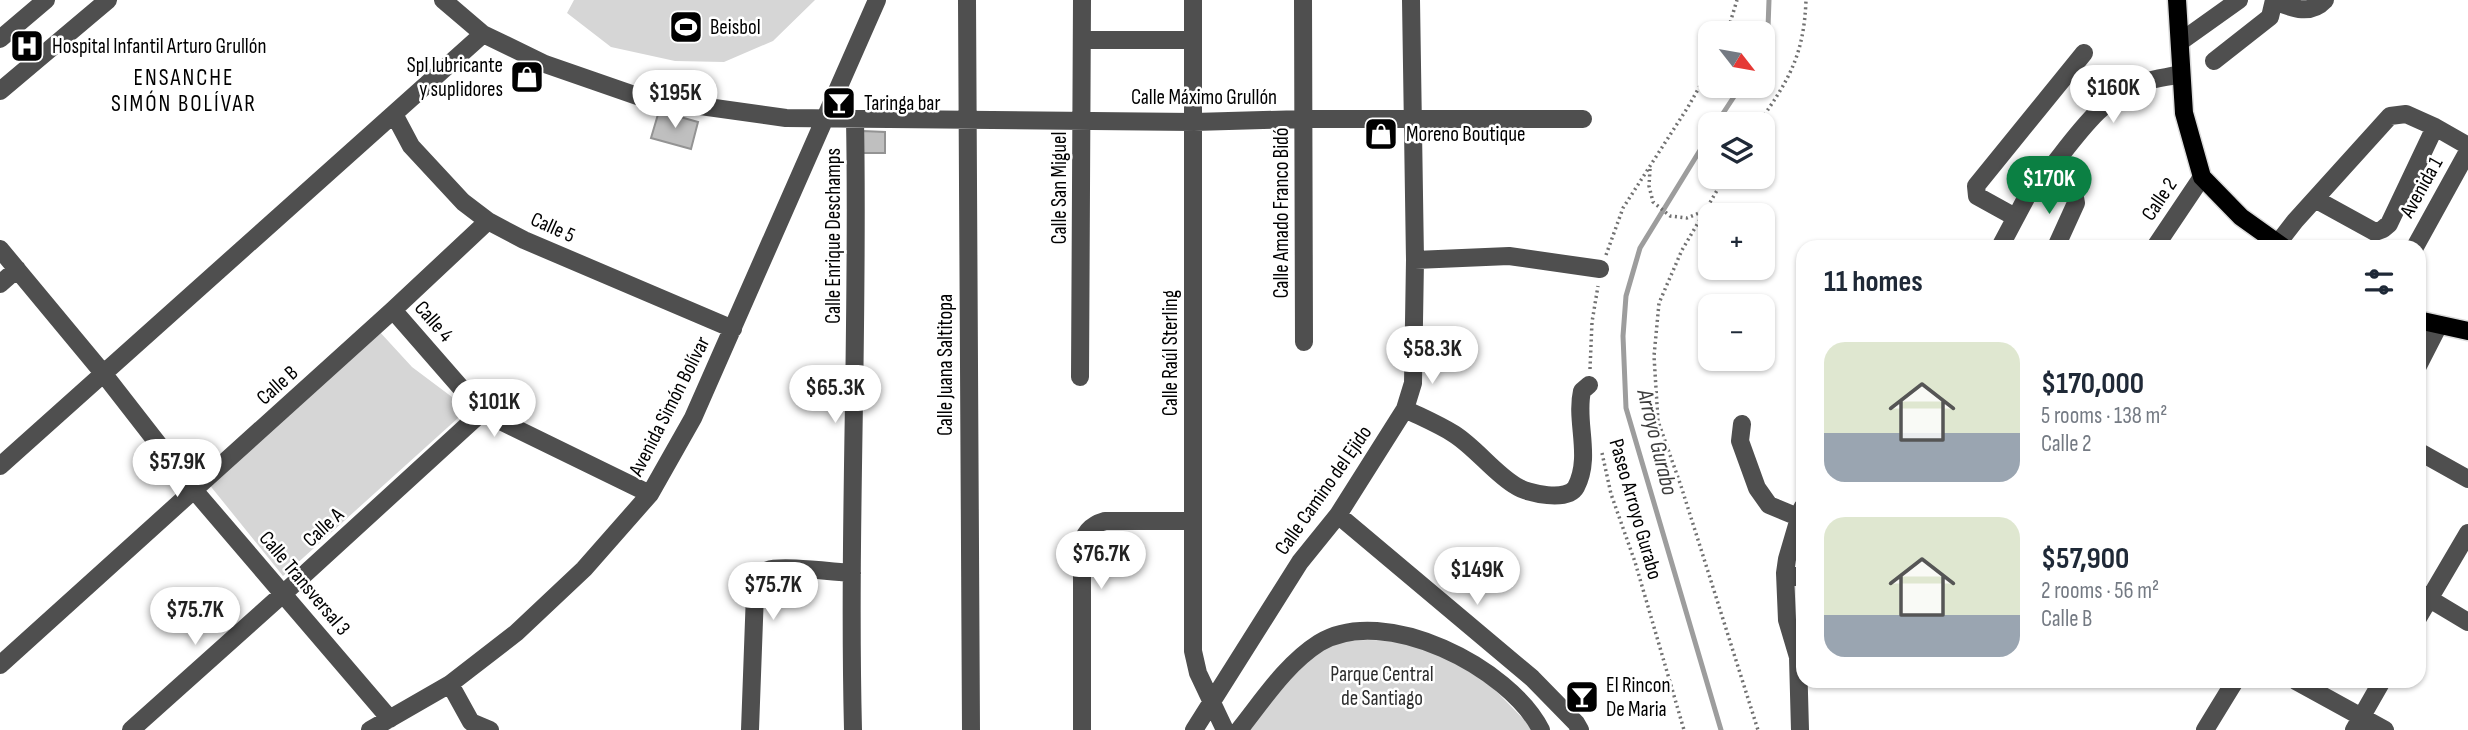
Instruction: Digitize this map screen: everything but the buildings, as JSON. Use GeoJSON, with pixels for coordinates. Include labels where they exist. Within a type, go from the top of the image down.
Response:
{"type":"FeatureCollection","features":[{"type":"Feature","properties":{"kind":"main road"},"geometry":{"type":"LineString","coordinates":[[2177,0],[2184,113],[2202,177],[2241,217],[2274,240]]}},
{"type":"Feature","properties":{"kind":"main road"},"geometry":{"type":"LineString","coordinates":[[2426,322],[2468,331]]}},
{"type":"Feature","properties":{"kind":"street"},"geometry":{"type":"LineString","coordinates":[[0,39],[46,0]]}},
{"type":"Feature","properties":{"kind":"street"},"geometry":{"type":"LineString","coordinates":[[0,91],[108,0]]}},
{"type":"Feature","properties":{"kind":"street","name":"Calle Máximo Grullón"},"geometry":{"type":"LineString","coordinates":[[443,0],[483,34],[545,64],[643,98],[786,118],[1194,121],[1583,119]]}},
{"type":"Feature","properties":{"kind":"street","name":"Avenida Simón Bolívar"},"geometry":{"type":"LineString","coordinates":[[370,730],[450,684],[516,633],[584,569],[650,494],[693,418],[877,0]]}},
{"type":"Feature","properties":{"kind":"street","name":"Calle Juana Saltitopa"},"geometry":{"type":"LineString","coordinates":[[967,0],[971,730]]}},
{"type":"Feature","properties":{"kind":"street","name":"Calle San Miguel"},"geometry":{"type":"LineString","coordinates":[[1080,377],[1082,0]]}},
{"type":"Feature","properties":{"kind":"street","name":"Calle Raúl Sterling"},"geometry":{"type":"LineString","coordinates":[[1193,0],[1193,651],[1198,673],[1225,730]]}},
{"type":"Feature","properties":{"kind":"street","name":"Calle Amado Franco Bidó"},"geometry":{"type":"LineString","coordinates":[[1303,0],[1304,342]]}},
{"type":"Feature","properties":{"kind":"street","name":"Calle Camino del Ejido"},"geometry":{"type":"LineString","coordinates":[[1194,730],[1300,562],[1338,515],[1405,409],[1413,383],[1415,260],[1411,0]]}},
{"type":"Feature","properties":{"kind":"street"},"geometry":{"type":"LineString","coordinates":[[2180,42],[2239,0]]}},
{"type":"Feature","properties":{"kind":"street"},"geometry":{"type":"LineString","coordinates":[[2214,61],[2270,18],[2274,0],[2293,9],[2306,10],[2319,6],[2325,0]]}},
{"type":"Feature","properties":{"kind":"street"},"geometry":{"type":"LineString","coordinates":[[0,466],[483,34]]}},
{"type":"Feature","properties":{"kind":"street"},"geometry":{"type":"LineString","coordinates":[[1082,40],[1193,40]]}},
{"type":"Feature","properties":{"kind":"street"},"geometry":{"type":"LineString","coordinates":[[2015,218],[1976,196],[1976,186],[2084,53]]}},
{"type":"Feature","properties":{"kind":"street"},"geometry":{"type":"LineString","coordinates":[[2004,240],[2032,187],[2046,174],[2095,114],[2117,96],[2144,82],[2181,75]]}},
{"type":"Feature","properties":{"kind":"street","name":"Calle 5"},"geometry":{"type":"LineString","coordinates":[[394,114],[411,146],[463,202],[488,221],[524,240],[733,329]]}},
{"type":"Feature","properties":{"kind":"street"},"geometry":{"type":"LineString","coordinates":[[2285,240],[2315,199],[2390,116],[2406,114],[2435,127],[2468,148]]}},
{"type":"Feature","properties":{"kind":"street","name":"Calle Enrique Deschamps"},"geometry":{"type":"LineString","coordinates":[[853,730],[852,573],[857,204],[855,120]]}},
{"type":"Feature","properties":{"kind":"street"},"geometry":{"type":"LineString","coordinates":[[2315,199],[2375,232],[2383,229],[2389,224],[2435,127]]}},
{"type":"Feature","properties":{"kind":"street","name":"Avenida 1"},"geometry":{"type":"LineString","coordinates":[[2419,240],[2468,148]]}},
{"type":"Feature","properties":{"kind":"street"},"geometry":{"type":"LineString","coordinates":[[2046,174],[2074,192],[2076,203],[2059,240]]}},
{"type":"Feature","properties":{"kind":"street","name":"Calle 2"},"geometry":{"type":"LineString","coordinates":[[2160,240],[2202,177]]}},
{"type":"Feature","properties":{"kind":"street","name":"Calle B"},"geometry":{"type":"LineString","coordinates":[[0,665],[488,221]]}},
{"type":"Feature","properties":{"kind":"street","name":"Calle Transversal 3"},"geometry":{"type":"LineString","coordinates":[[0,250],[103,373],[194,491],[285,593],[390,719]]}},
{"type":"Feature","properties":{"kind":"street"},"geometry":{"type":"LineString","coordinates":[[1415,260],[1508,256],[1601,269]]}},
{"type":"Feature","properties":{"kind":"street"},"geometry":{"type":"LineString","coordinates":[[0,284],[17,269]]}},
{"type":"Feature","properties":{"kind":"street","name":"Calle 4"},"geometry":{"type":"LineString","coordinates":[[393,310],[482,411],[650,494]]}},
{"type":"Feature","properties":{"kind":"street"},"geometry":{"type":"LineString","coordinates":[[2426,350],[2439,325]]}},
{"type":"Feature","properties":{"kind":"street"},"geometry":{"type":"LineString","coordinates":[[1405,409],[1453,433],[1516,487],[1557,497],[1569,494],[1575,490],[1577,484],[1584,455],[1580,401],[1582,391],[1589,385]]}},
{"type":"Feature","properties":{"kind":"street","name":"Calle A"},"geometry":{"type":"LineString","coordinates":[[131,730],[285,593],[482,411]]}},
{"type":"Feature","properties":{"kind":"street"},"geometry":{"type":"LineString","coordinates":[[1742,424],[1740,442],[1757,488],[1769,505],[1796,511]]}},
{"type":"Feature","properties":{"kind":"street"},"geometry":{"type":"LineString","coordinates":[[2426,455],[2468,479]]}},
{"type":"Feature","properties":{"kind":"street"},"geometry":{"type":"LineString","coordinates":[[1338,515],[1532,678],[1580,730]]}},
{"type":"Feature","properties":{"kind":"street"},"geometry":{"type":"LineString","coordinates":[[1082,730],[1082,548],[1086,534],[1097,523],[1105,521],[1193,521]]}},
{"type":"Feature","properties":{"kind":"street"},"geometry":{"type":"LineString","coordinates":[[2426,593],[2468,533]]}},
{"type":"Feature","properties":{"kind":"street"},"geometry":{"type":"LineString","coordinates":[[1796,555],[1787,620],[1796,646]]}},
{"type":"Feature","properties":{"kind":"street"},"geometry":{"type":"LineString","coordinates":[[750,730],[757,582],[767,570],[775,569],[852,573]]}},
{"type":"Feature","properties":{"kind":"street"},"geometry":{"type":"LineString","coordinates":[[2426,597],[2468,622]]}},
{"type":"Feature","properties":{"kind":"street"},"geometry":{"type":"LineString","coordinates":[[1239,730],[1279,680],[1321,642],[1352,633],[1378,631],[1423,641],[1468,662],[1507,689],[1541,730]]}},
{"type":"Feature","properties":{"kind":"street"},"geometry":{"type":"LineString","coordinates":[[450,684],[471,723],[490,730]]}},
{"type":"Feature","properties":{"kind":"street"},"geometry":{"type":"LineString","coordinates":[[1800,688],[1800,730]]}},
{"type":"Feature","properties":{"kind":"street"},"geometry":{"type":"LineString","coordinates":[[2205,730],[2231,688]]}},
{"type":"Feature","properties":{"kind":"street"},"geometry":{"type":"LineString","coordinates":[[2306,688],[2358,723],[2385,730]]}},
{"type":"Feature","properties":{"kind":"street"},"geometry":{"type":"LineString","coordinates":[[2358,723],[2378,688]]}},
{"type":"Feature","properties":{"kind":"path"},"geometry":{"type":"LineString","coordinates":[[1731,21],[1737,0]]}},
{"type":"Feature","properties":{"kind":"path"},"geometry":{"type":"LineString","coordinates":[[1766,112],[1793,69],[1805,31],[1807,0]]}},
{"type":"Feature","properties":{"kind":"path"},"geometry":{"type":"LineString","coordinates":[[1589,385],[1592,322],[1601,269],[1623,208],[1698,88]]}},
{"type":"Feature","properties":{"kind":"path"},"geometry":{"type":"LineString","coordinates":[[1650,167],[1649,186],[1653,202],[1670,216],[1687,218],[1698,213]]}},
{"type":"Feature","properties":{"kind":"path"},"geometry":{"type":"LineString","coordinates":[[1698,223],[1682,250],[1659,303],[1654,356],[1658,421],[1758,730]]}},
{"type":"Feature","properties":{"kind":"path","name":"Paseo Arroyo Gurabo"},"geometry":{"type":"LineString","coordinates":[[1600,446],[1611,494],[1684,730]]}},
{"type":"Feature","properties":{"kind":"green space","name":"Beisbol"},"geometry":{"type":"Polygon","coordinates":[[[574,0],[815,0],[773,41],[724,62],[675,61],[611,47],[567,13],[574,0]]]}},
{"type":"Feature","properties":{"kind":"green space"},"geometry":{"type":"Polygon","coordinates":[[[378,330],[412,367],[468,409],[283,576],[208,483],[378,330]]]}},
{"type":"Feature","properties":{"kind":"green space","name":"Parque Central de Santiago"},"geometry":{"type":"Polygon","coordinates":[[[1423,641],[1468,662],[1534,730],[1241,730],[1321,642],[1423,641]]]}},
{"type":"Feature","properties":{"kind":"waterway","name":"Arroyo Gurabo"},"geometry":{"type":"LineString","coordinates":[[1768,21],[1769,0]]}},
{"type":"Feature","properties":{"kind":"waterway","name":"Arroyo Gurabo"},"geometry":{"type":"LineString","coordinates":[[1724,112],[1733,98]]}},
{"type":"Feature","properties":{"kind":"waterway","name":"Arroyo Gurabo"},"geometry":{"type":"LineString","coordinates":[[1698,154],[1640,248],[1626,296],[1623,336],[1626,408],[1721,730]]}},
{"type":"Feature","properties":{"kind":"place","name":"Beisbol"},"geometry":{"type":"Point","coordinates":[686,27]}},
{"type":"Feature","properties":{"kind":"place","name":"Hospital Infantil Arturo Grullón"},"geometry":{"type":"Point","coordinates":[27,46]}},
{"type":"Feature","properties":{"kind":"place","name":"Spl lubricante y suplidores"},"geometry":{"type":"Point","coordinates":[527,77]}},
{"type":"Feature","properties":{"kind":"place","name":"Taringa bar"},"geometry":{"type":"Point","coordinates":[839,103]}},
{"type":"Feature","properties":{"kind":"place","name":"Moreno Boutique"},"geometry":{"type":"Point","coordinates":[1381,134]}},
{"type":"Feature","properties":{"kind":"place","name":"El Rincon De Maria"},"geometry":{"type":"Point","coordinates":[1582,697]}},
{"type":"Feature","properties":{"kind":"district","name":"ENSANCHE SIMÓN BOLÍVAR"},"geometry":{"type":"Point","coordinates":[184,90]}}]}
